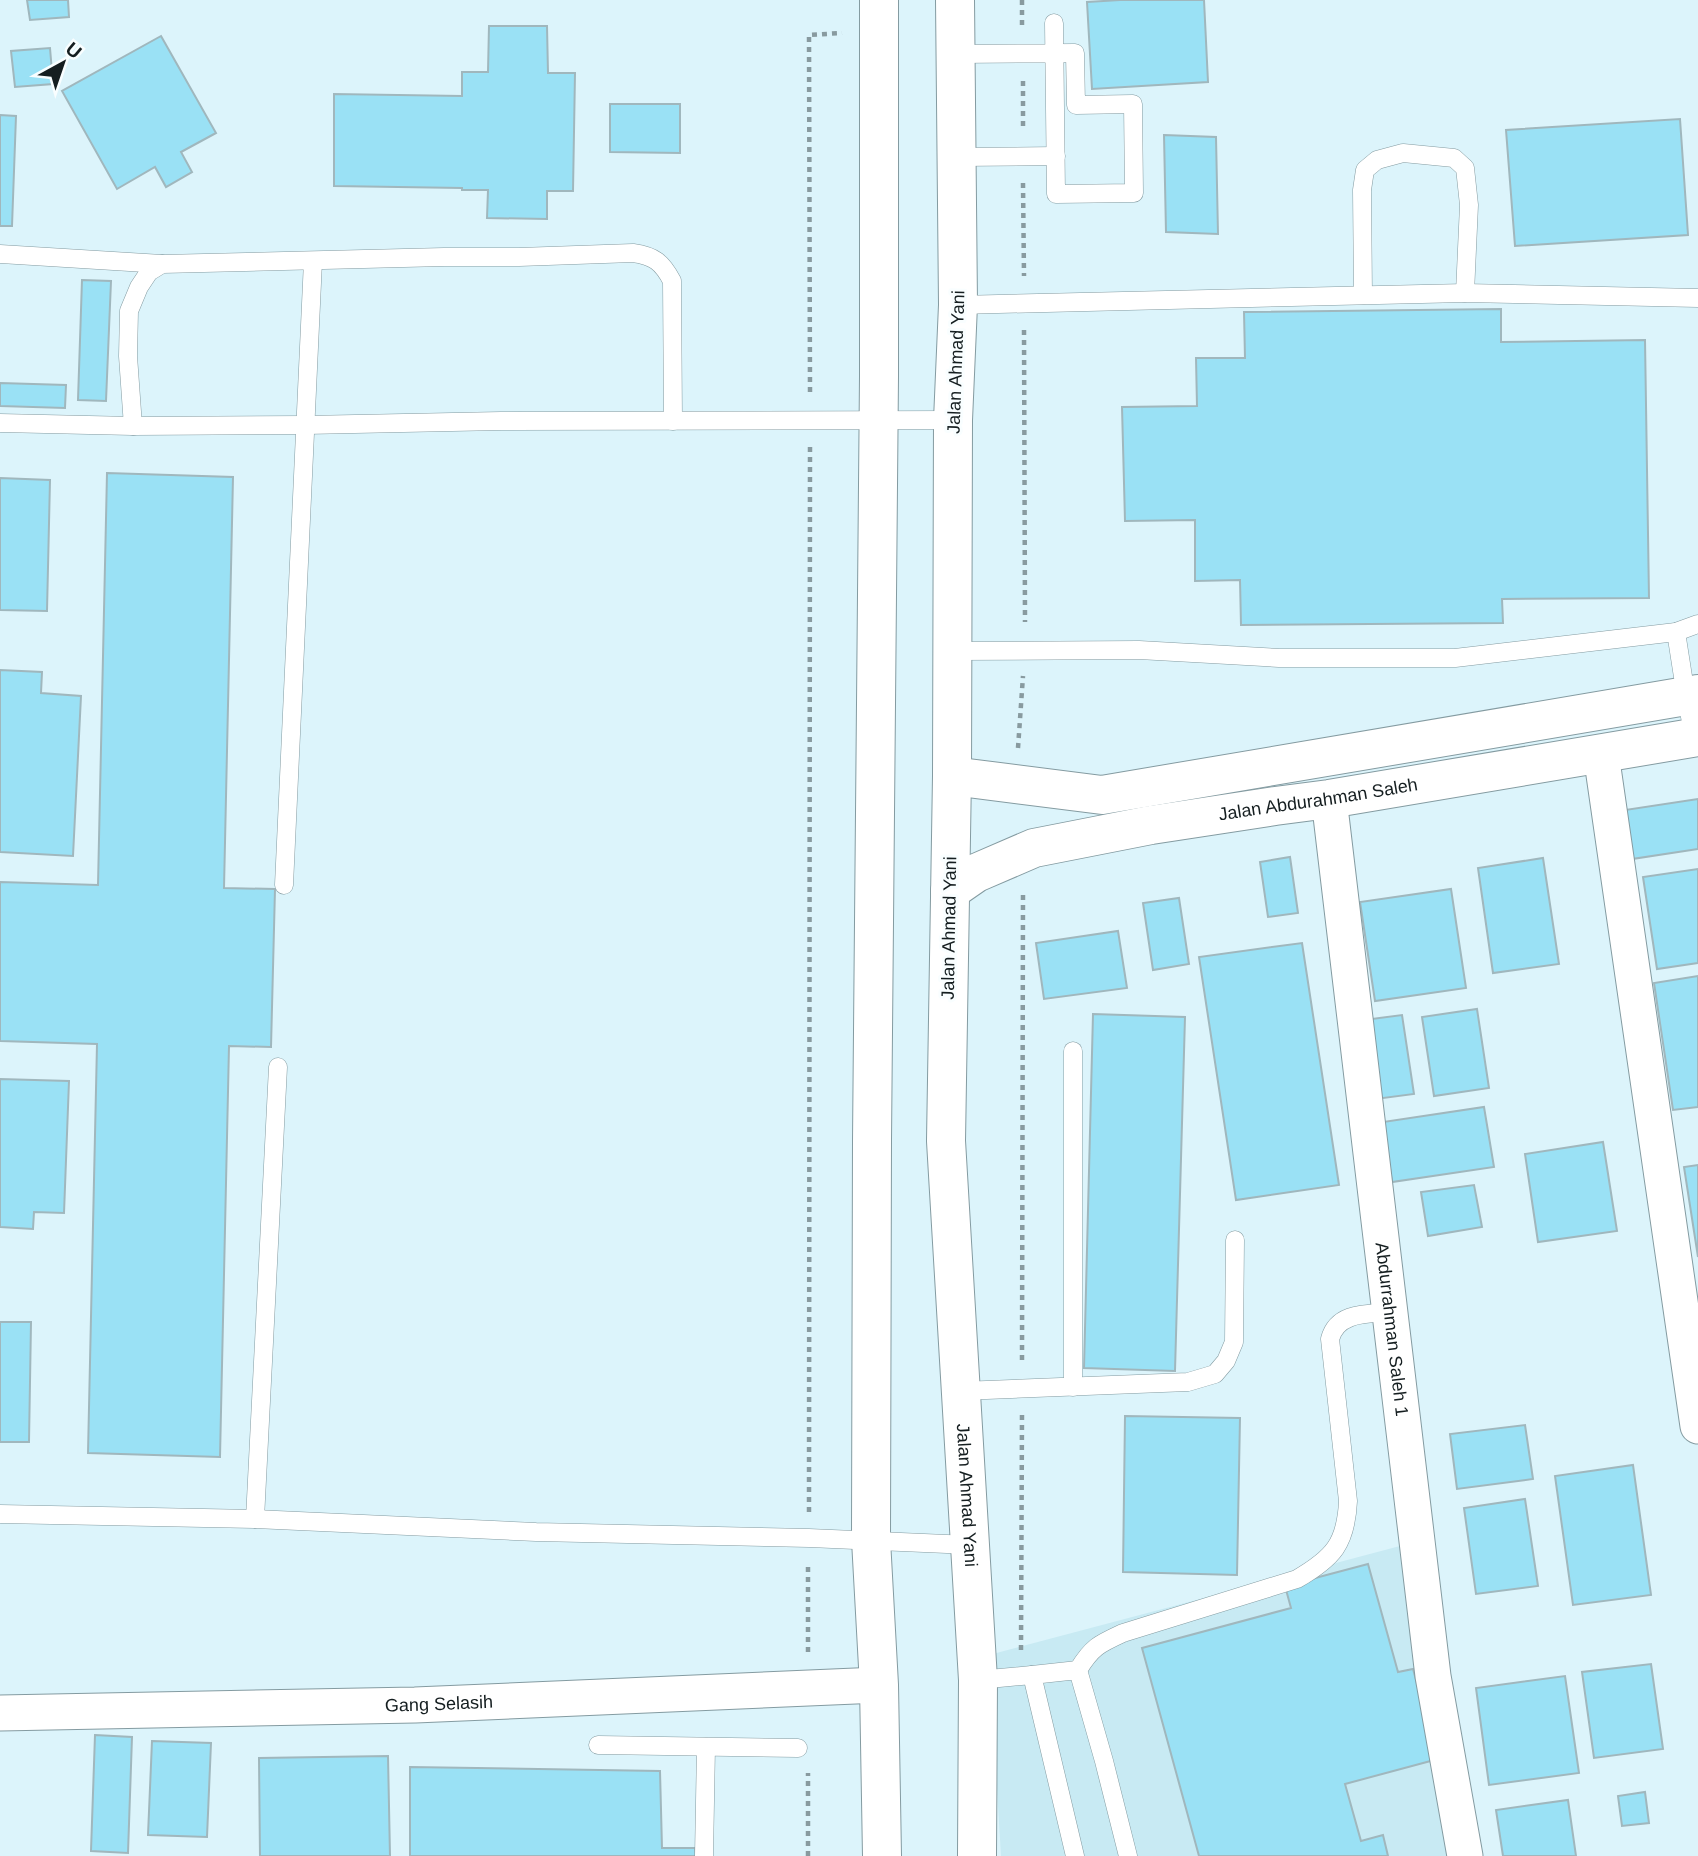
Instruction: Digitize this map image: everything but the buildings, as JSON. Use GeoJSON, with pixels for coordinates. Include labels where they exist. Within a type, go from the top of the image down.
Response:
{"type":"FeatureCollection","features":[{"type":"Feature","properties":{"kind":"main road"},"geometry":{"type":"LineString","coordinates":[[879,0],[879,419],[871,1540],[879,1685],[882,1856]]}},
{"type":"Feature","properties":{"kind":"main road","name":"Jalan Ahmad Yani"},"geometry":{"type":"LineString","coordinates":[[955,0],[958,305],[953,420],[952,776],[946,1141],[978,1680],[977,1856]]}},
{"type":"Feature","properties":{"kind":"main road"},"geometry":{"type":"LineString","coordinates":[[952,776],[1102,795],[1692,695]]}},
{"type":"Feature","properties":{"kind":"main road","name":"Jalan Abdurahman Saleh"},"geometry":{"type":"LineString","coordinates":[[950,891],[976,873],[1034,848],[1151,825],[1329,799],[1696,737]]}},
{"type":"Feature","properties":{"kind":"main road"},"geometry":{"type":"LineString","coordinates":[[1268,767],[1275,806]]}},
{"type":"Feature","properties":{"kind":"street"},"geometry":{"type":"LineString","coordinates":[[1601,754],[1698,1426]]}},
{"type":"Feature","properties":{"kind":"street","name":"Abdurrahman Saleh 1"},"geometry":{"type":"LineString","coordinates":[[1329,799],[1433,1676],[1465,1856]]}},
{"type":"Feature","properties":{"kind":"street","name":"Gang Selasih"},"geometry":{"type":"LineString","coordinates":[[0,1713],[415,1705],[879,1685]]}},
{"type":"Feature","properties":{"kind":"lane"},"geometry":{"type":"LineString","coordinates":[[955,54],[1054,53],[1075,53],[1076,105],[1133,104],[1134,194],[1056,194],[1056,156],[1054,53],[1054,23]]}},
{"type":"Feature","properties":{"kind":"lane"},"geometry":{"type":"LineString","coordinates":[[1363,295],[1362,190],[1365,170],[1377,160],[1403,153],[1454,158],[1465,168],[1469,205],[1465,293]]}},
{"type":"Feature","properties":{"kind":"lane"},"geometry":{"type":"LineString","coordinates":[[957,157],[1056,156]]}},
{"type":"Feature","properties":{"kind":"lane"},"geometry":{"type":"LineString","coordinates":[[0,254],[162,264],[633,253],[646,255],[658,261],[672,281],[673,421]]}},
{"type":"Feature","properties":{"kind":"lane"},"geometry":{"type":"LineString","coordinates":[[284,885],[313,261]]}},
{"type":"Feature","properties":{"kind":"lane"},"geometry":{"type":"LineString","coordinates":[[133,426],[128,356],[129,311],[149,272],[162,264]]}},
{"type":"Feature","properties":{"kind":"lane"},"geometry":{"type":"LineString","coordinates":[[958,305],[1465,293],[1698,298]]}},
{"type":"Feature","properties":{"kind":"lane"},"geometry":{"type":"LineString","coordinates":[[0,423],[133,426],[501,421],[953,420]]}},
{"type":"Feature","properties":{"kind":"lane"},"geometry":{"type":"LineString","coordinates":[[952,651],[1139,650],[1279,658],[1455,658],[1676,632],[1698,624]]}},
{"type":"Feature","properties":{"kind":"lane"},"geometry":{"type":"LineString","coordinates":[[1676,632],[1692,695],[1696,737]]}},
{"type":"Feature","properties":{"kind":"lane"},"geometry":{"type":"LineString","coordinates":[[1073,1051],[1073,1387]]}},
{"type":"Feature","properties":{"kind":"lane"},"geometry":{"type":"LineString","coordinates":[[254,1519],[278,1067]]}},
{"type":"Feature","properties":{"kind":"lane"},"geometry":{"type":"LineString","coordinates":[[961,1391],[1188,1382],[1215,1374],[1226,1361],[1234,1342],[1235,1240]]}},
{"type":"Feature","properties":{"kind":"lane"},"geometry":{"type":"LineString","coordinates":[[1128,1856],[1078,1670],[1088,1653],[1123,1633],[1297,1579],[1320,1566],[1331,1554],[1340,1541],[1347,1522],[1348,1501],[1330,1339],[1332,1329],[1348,1318],[1390,1312]]}},
{"type":"Feature","properties":{"kind":"lane"},"geometry":{"type":"LineString","coordinates":[[0,1514],[254,1519],[970,1545]]}},
{"type":"Feature","properties":{"kind":"lane"},"geometry":{"type":"LineString","coordinates":[[978,1680],[1078,1670]]}},
{"type":"Feature","properties":{"kind":"lane"},"geometry":{"type":"LineString","coordinates":[[1026,1676],[1075,1856]]}},
{"type":"Feature","properties":{"kind":"lane"},"geometry":{"type":"LineString","coordinates":[[598,1745],[798,1748]]}},
{"type":"Feature","properties":{"kind":"lane"},"geometry":{"type":"LineString","coordinates":[[704,1856],[706,1747]]}},
{"type":"Feature","properties":{"kind":"path"},"geometry":{"type":"LineString","coordinates":[[808,1688],[809,35],[848,33]]}},
{"type":"Feature","properties":{"kind":"path"},"geometry":{"type":"LineString","coordinates":[[1015,784],[1025,650]]}},
{"type":"Feature","properties":{"kind":"path"},"geometry":{"type":"LineString","coordinates":[[1022,854],[1022,1390],[1026,1676]]}},
{"type":"Feature","properties":{"kind":"path"},"geometry":{"type":"LineString","coordinates":[[808,1765],[808,1856]]}},
{"type":"Feature","properties":{"kind":"shaded area"},"geometry":{"type":"Polygon","coordinates":[[[1415,1542],[1453,1856],[1001,1856],[989,1655],[1415,1542]]]}}]}
